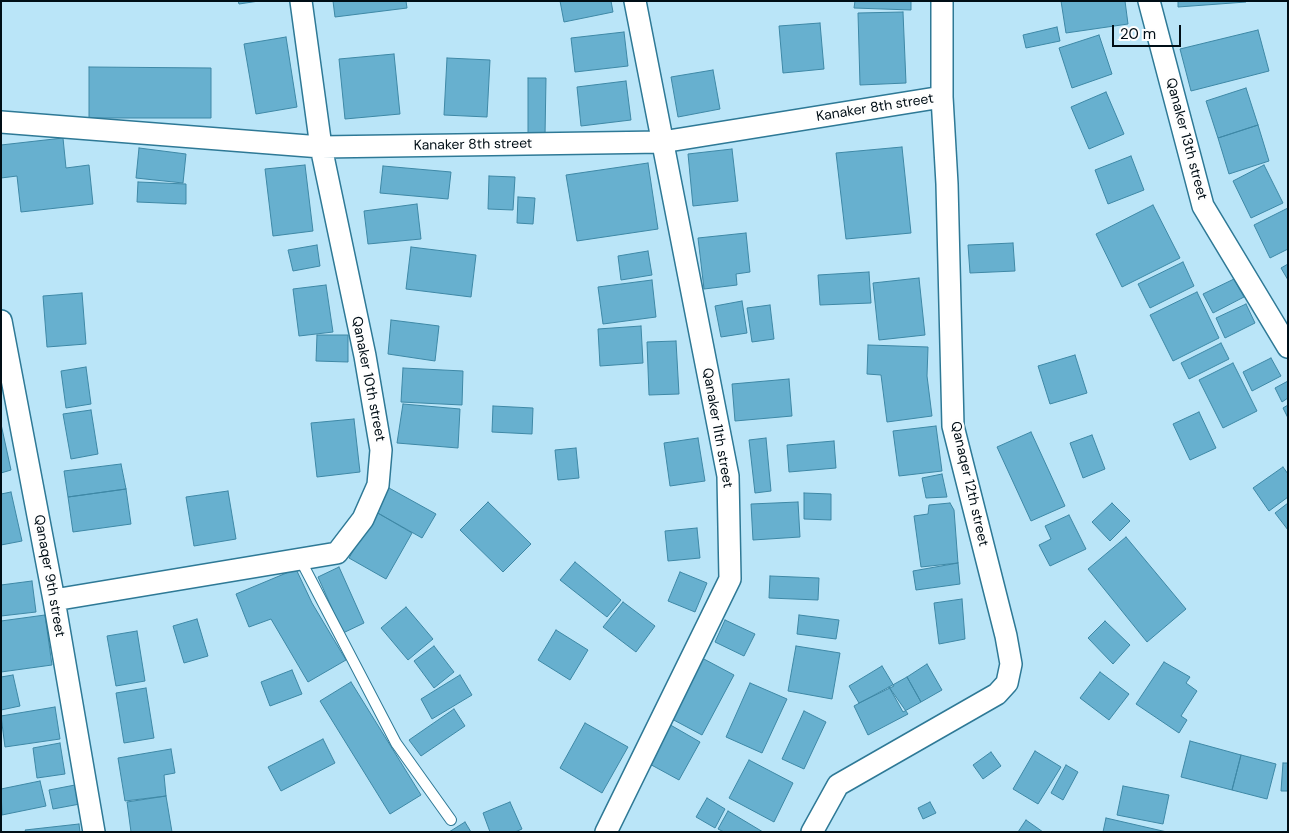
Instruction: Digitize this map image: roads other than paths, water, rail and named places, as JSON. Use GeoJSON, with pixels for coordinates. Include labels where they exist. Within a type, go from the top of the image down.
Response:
{"type":"FeatureCollection","features":[{"type":"Feature","properties":{"kind":"street","name":"Qanaker 10th street"},"geometry":{"type":"LineString","coordinates":[[54,600],[337,553],[363,519],[378,485],[381,450],[365,356],[321,147],[301,1]]}},
{"type":"Feature","properties":{"kind":"street","name":"Qanaker 11th street"},"geometry":{"type":"LineString","coordinates":[[606,832],[730,579],[728,476],[636,1]]}},
{"type":"Feature","properties":{"kind":"street","name":"Qanaqer 12th street"},"geometry":{"type":"LineString","coordinates":[[812,832],[838,785],[996,694],[1007,683],[1010,664],[1006,636],[953,426],[942,97],[942,1]]}},
{"type":"Feature","properties":{"kind":"street","name":"Qanaker 13th street"},"geometry":{"type":"LineString","coordinates":[[1148,1],[1204,206],[1288,347]]}},
{"type":"Feature","properties":{"kind":"street","name":"Kanaker 8th street"},"geometry":{"type":"LineString","coordinates":[[1,122],[321,147],[662,142],[942,97]]}},
{"type":"Feature","properties":{"kind":"street","name":"Qanaqer 9th street"},"geometry":{"type":"LineString","coordinates":[[1,321],[54,600],[94,832]]}},
{"type":"Feature","properties":{"kind":"lane"},"geometry":{"type":"LineString","coordinates":[[300,559],[396,743],[451,820]]}}]}
